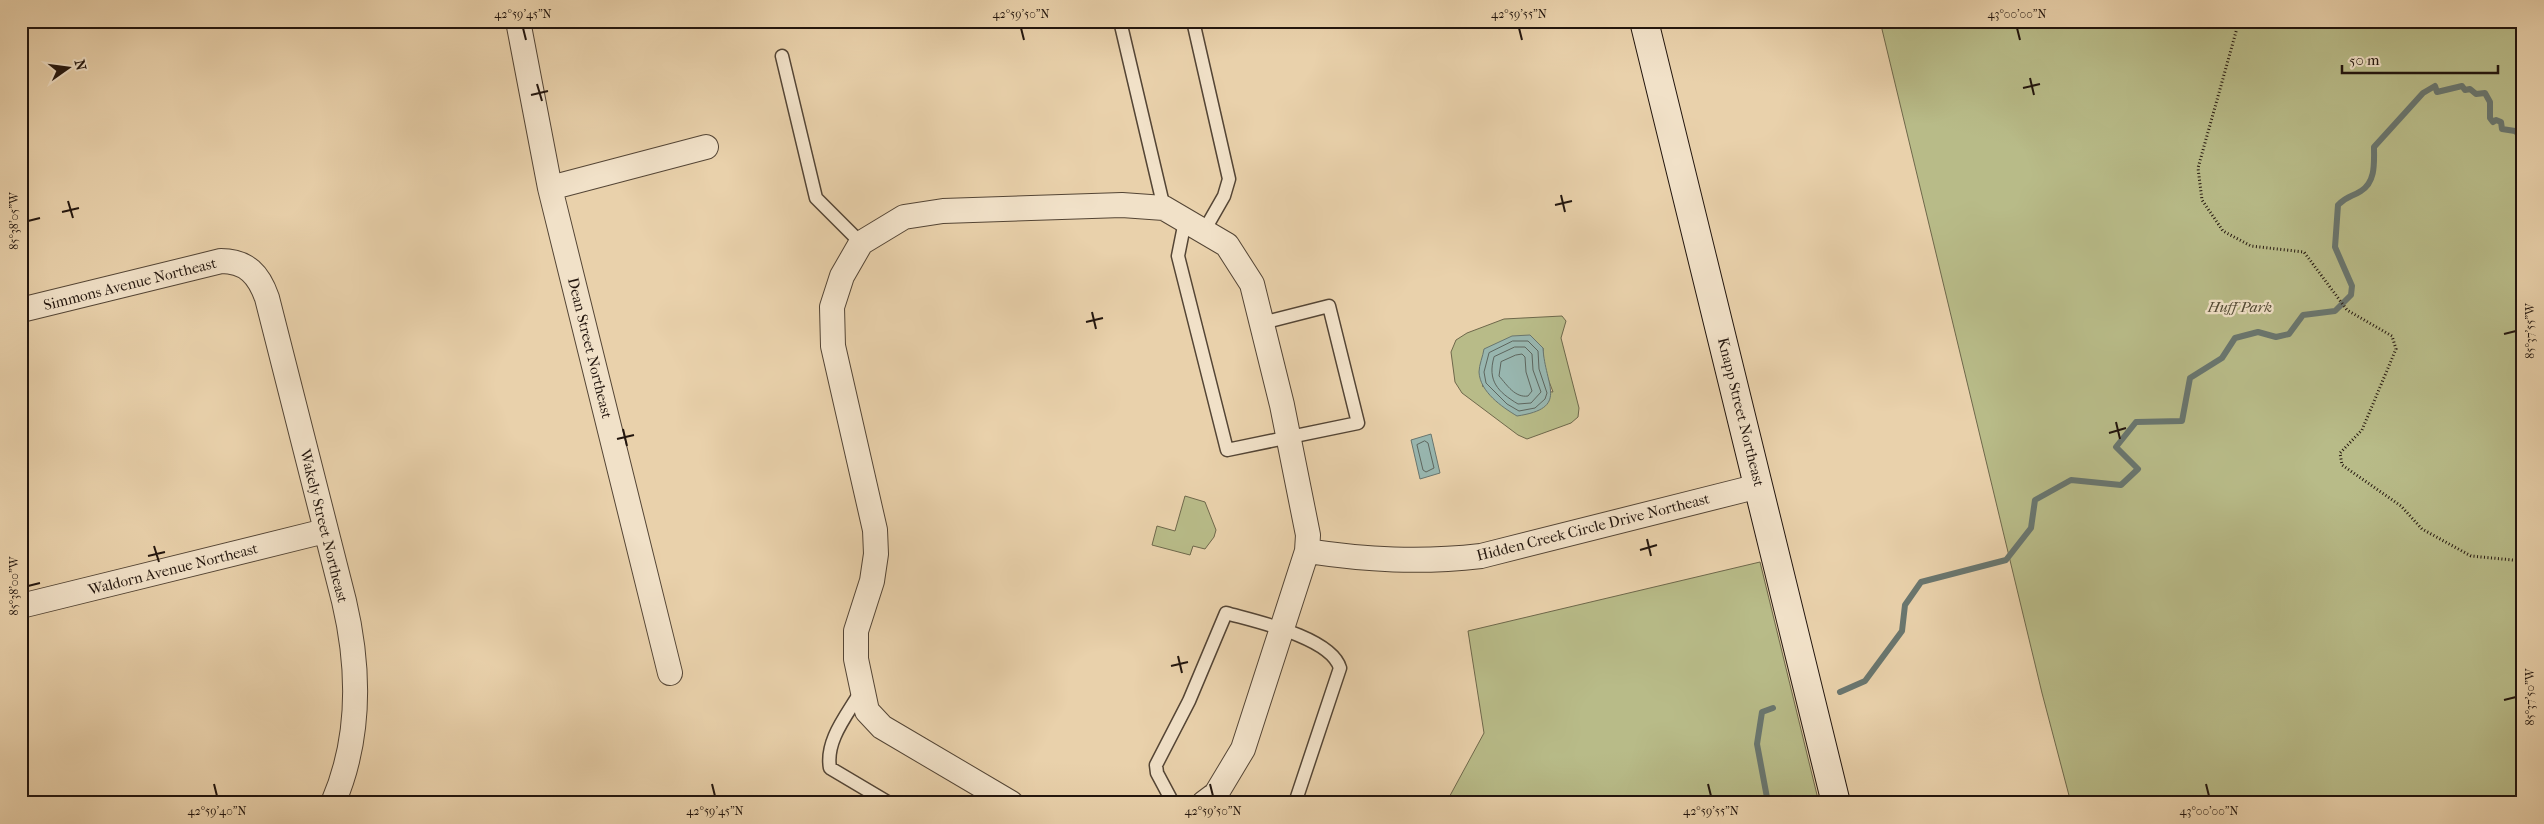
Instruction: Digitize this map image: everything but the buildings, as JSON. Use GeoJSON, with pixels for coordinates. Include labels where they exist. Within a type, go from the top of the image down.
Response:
{"type":"FeatureCollection","features":[{"type":"Feature","properties":{"kind":"main road","name":"Knapp Street Northeast"},"geometry":{"type":"LineString","coordinates":[[1644,21],[1836,803]]}},
{"type":"Feature","properties":{"kind":"street","name":"Dean Street Northeast"},"geometry":{"type":"LineString","coordinates":[[518,21],[550,188],[670,674]]}},
{"type":"Feature","properties":{"kind":"street"},"geometry":{"type":"LineString","coordinates":[[550,188],[706,147]]}},
{"type":"Feature","properties":{"kind":"street"},"geometry":{"type":"LineString","coordinates":[[1011,803],[882,727],[867,711],[861,691],[856,659],[856,631],[872,581],[876,554],[875,530],[833,346],[832,306],[842,276],[862,243],[904,218],[943,211],[1122,205],[1164,208],[1227,245],[1252,284],[1289,439],[1308,535],[1307,551],[1243,749],[1216,794],[1204,803]]}},
{"type":"Feature","properties":{"kind":"street","name":"Simmons Avenue Northeast"},"geometry":{"type":"LineString","coordinates":[[21,310],[221,261],[238,263]]}},
{"type":"Feature","properties":{"kind":"street","name":"Wakely Street Northeast"},"geometry":{"type":"LineString","coordinates":[[238,263],[252,270],[258,277],[267,298],[349,625],[356,695],[355,718],[350,748],[333,803]]}},
{"type":"Feature","properties":{"kind":"street","name":"Hidden Creek Circle Drive Northeast"},"geometry":{"type":"LineString","coordinates":[[1307,551],[1368,560],[1445,560],[1480,556],[1759,486]]}},
{"type":"Feature","properties":{"kind":"street","name":"Waldorn Avenue Northeast"},"geometry":{"type":"LineString","coordinates":[[21,606],[325,531]]}},
{"type":"Feature","properties":{"kind":"lane"},"geometry":{"type":"LineString","coordinates":[[1120,21],[1164,208]]}},
{"type":"Feature","properties":{"kind":"lane"},"geometry":{"type":"LineString","coordinates":[[1193,21],[1229,178],[1224,196],[1194,226],[1178,256],[1227,450],[1289,439],[1358,423],[1330,306],[1262,323]]}},
{"type":"Feature","properties":{"kind":"lane"},"geometry":{"type":"LineString","coordinates":[[782,56],[816,198],[862,243]]}},
{"type":"Feature","properties":{"kind":"lane"},"geometry":{"type":"LineString","coordinates":[[1173,803],[1157,773],[1156,765],[1189,701],[1226,613],[1282,629],[1329,650],[1338,660],[1340,668],[1295,803]]}},
{"type":"Feature","properties":{"kind":"lane"},"geometry":{"type":"LineString","coordinates":[[861,691],[832,740],[828,758],[830,768],[889,803]]}},
{"type":"Feature","properties":{"kind":"path"},"geometry":{"type":"LineString","coordinates":[[2239,21],[2198,168],[2202,200],[2223,231],[2251,246],[2304,252],[2347,310],[2392,336],[2396,349],[2362,430],[2340,453],[2342,465],[2401,506],[2422,529],[2472,556],[2523,561]]}},
{"type":"Feature","properties":{"kind":"green space","name":"Huff Park"},"geometry":{"type":"Polygon","coordinates":[[[1880,21],[2523,21],[2523,803],[2071,803],[2042,693],[1880,21]]]}},
{"type":"Feature","properties":{"kind":"green space"},"geometry":{"type":"Polygon","coordinates":[[[1562,316],[1566,321],[1561,338],[1579,408],[1578,417],[1571,423],[1527,439],[1518,435],[1462,393],[1455,382],[1451,352],[1456,340],[1467,333],[1504,319],[1562,316]],[[1543,348],[1482,386],[1553,392],[1544,368],[1543,348]]]}},
{"type":"Feature","properties":{"kind":"green space"},"geometry":{"type":"Polygon","coordinates":[[[1185,496],[1205,502],[1216,530],[1214,537],[1205,549],[1193,546],[1190,555],[1152,545],[1157,526],[1175,531],[1185,496]]]}},
{"type":"Feature","properties":{"kind":"green space"},"geometry":{"type":"Polygon","coordinates":[[[1760,562],[1819,803],[1446,803],[1484,733],[1468,631],[1760,562]]]}},
{"type":"Feature","properties":{"kind":"water"},"geometry":{"type":"Polygon","coordinates":[[[1530,335],[1543,348],[1551,393],[1549,401],[1544,407],[1517,416],[1493,398],[1483,386],[1479,369],[1484,349],[1512,336],[1530,335]]]}},
{"type":"Feature","properties":{"kind":"water"},"geometry":{"type":"Polygon","coordinates":[[[1431,434],[1440,473],[1420,479],[1411,440],[1431,434]]]}},
{"type":"Feature","properties":{"kind":"waterway"},"geometry":{"type":"LineString","coordinates":[[1840,692],[1865,681],[1902,631],[1905,605],[1921,582],[2006,560],[2031,528],[2035,500],[2071,480],[2121,485],[2138,469],[2116,447],[2136,422],[2182,421],[2190,378],[2222,358],[2235,338],[2258,332],[2276,337],[2289,334],[2303,315],[2335,311],[2351,295],[2352,286],[2335,247],[2338,205],[2366,187],[2372,177],[2374,147],[2423,93],[2435,86],[2437,92],[2462,86],[2465,90],[2470,89],[2476,94],[2485,93],[2490,102],[2490,118],[2493,122],[2496,120],[2501,122],[2502,129],[2515,131],[2523,137]]}},
{"type":"Feature","properties":{"kind":"waterway"},"geometry":{"type":"LineString","coordinates":[[1768,803],[1757,744],[1762,712],[1773,708]]}}]}
